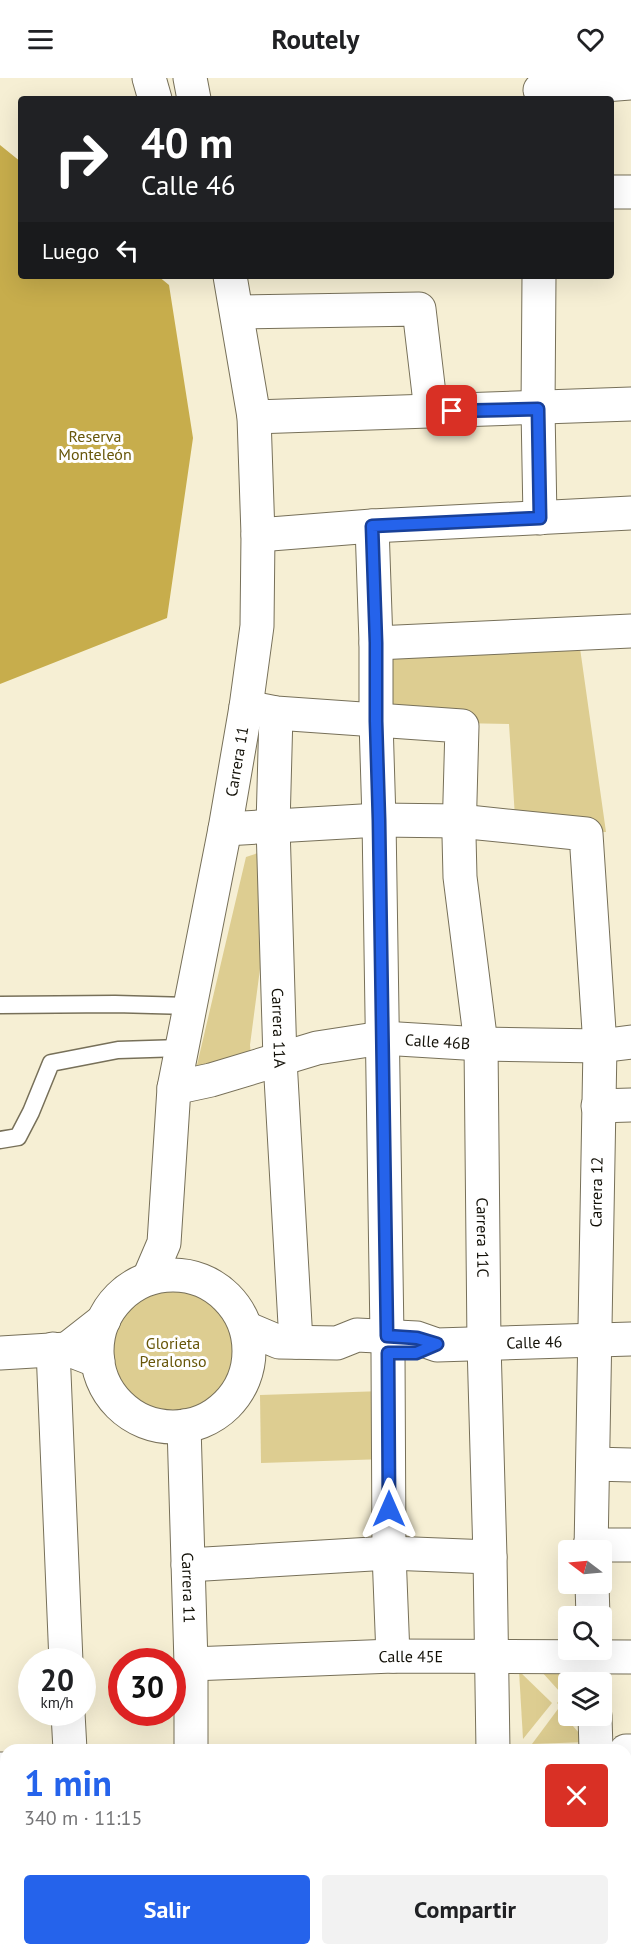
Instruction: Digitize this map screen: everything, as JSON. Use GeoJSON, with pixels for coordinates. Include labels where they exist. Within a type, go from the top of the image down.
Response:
{"type":"FeatureCollection","features":[{"type":"Feature","properties":{"kind":"street"},"geometry":{"type":"LineString","coordinates":[[149,78],[154,96]]}},
{"type":"Feature","properties":{"kind":"street"},"geometry":{"type":"LineString","coordinates":[[190,78],[193,96]]}},
{"type":"Feature","properties":{"kind":"street"},"geometry":{"type":"LineString","coordinates":[[540,89],[625,82]]}},
{"type":"Feature","properties":{"kind":"street"},"geometry":{"type":"LineString","coordinates":[[614,192],[631,192]]}},
{"type":"Feature","properties":{"kind":"street","name":"Carrera 11"},"geometry":{"type":"LineString","coordinates":[[165,1277],[164,1243],[174,1088],[225,829],[261,710],[257,626],[258,535],[254,417],[231,279]]}},
{"type":"Feature","properties":{"kind":"street"},"geometry":{"type":"LineString","coordinates":[[539,279],[540,518]]}},
{"type":"Feature","properties":{"kind":"street"},"geometry":{"type":"LineString","coordinates":[[237,312],[419,309],[430,411]]}},
{"type":"Feature","properties":{"kind":"street"},"geometry":{"type":"LineString","coordinates":[[254,417],[631,404]]}},
{"type":"Feature","properties":{"kind":"street"},"geometry":{"type":"LineString","coordinates":[[258,535],[372,526],[631,513]]}},
{"type":"Feature","properties":{"kind":"street"},"geometry":{"type":"LineString","coordinates":[[372,526],[388,1345],[389,1553],[393,1656]]}},
{"type":"Feature","properties":{"kind":"street"},"geometry":{"type":"LineString","coordinates":[[376,643],[631,631]]}},
{"type":"Feature","properties":{"kind":"street"},"geometry":{"type":"LineString","coordinates":[[261,710],[376,721]]}},
{"type":"Feature","properties":{"kind":"street","name":"Carrera 11A"},"geometry":{"type":"LineString","coordinates":[[261,710],[273,826],[287,1342]]}},
{"type":"Feature","properties":{"kind":"street","name":"Carrera 11C"},"geometry":{"type":"LineString","coordinates":[[376,721],[462,726],[460,878],[481,1044],[484,1344],[493,1744]]}},
{"type":"Feature","properties":{"kind":"street"},"geometry":{"type":"LineString","coordinates":[[225,829],[379,820],[459,821]]}},
{"type":"Feature","properties":{"kind":"street","name":"Carrera 12"},"geometry":{"type":"LineString","coordinates":[[459,821],[586,834],[615,1044],[598,1106],[590,1540]]}},
{"type":"Feature","properties":{"kind":"street","name":"Calle 46B"},"geometry":{"type":"LineString","coordinates":[[174,1088],[211,1080],[317,1048],[382,1038],[481,1044],[615,1044]]}},
{"type":"Feature","properties":{"kind":"street"},"geometry":{"type":"LineString","coordinates":[[598,1106],[631,1105]]}},
{"type":"Feature","properties":{"kind":"street"},"geometry":{"type":"LineString","coordinates":[[165,1277],[202,1280],[221,1292],[236,1308],[246,1328],[248,1339],[248,1364],[241,1386],[226,1406],[207,1419],[184,1426],[154,1425],[119,1406],[107,1389],[98,1361],[98,1340],[104,1320],[122,1294],[165,1277]]}},
{"type":"Feature","properties":{"kind":"street"},"geometry":{"type":"LineString","coordinates":[[60,1349],[104,1320]]}},
{"type":"Feature","properties":{"kind":"street","name":"Calle 46"},"geometry":{"type":"LineString","coordinates":[[246,1328],[287,1342],[337,1343],[357,1335],[388,1345],[417,1338],[437,1344],[631,1340]]}},
{"type":"Feature","properties":{"kind":"street"},"geometry":{"type":"LineString","coordinates":[[248,1364],[287,1342]]}},
{"type":"Feature","properties":{"kind":"street"},"geometry":{"type":"LineString","coordinates":[[60,1349],[66,1648]]}},
{"type":"Feature","properties":{"kind":"street"},"geometry":{"type":"LineString","coordinates":[[0,1353],[60,1349],[98,1361]]}},
{"type":"Feature","properties":{"kind":"street","name":"Carrera 11"},"geometry":{"type":"LineString","coordinates":[[184,1426],[191,1744]]}},
{"type":"Feature","properties":{"kind":"street"},"geometry":{"type":"LineString","coordinates":[[593,1464],[631,1465]]}},
{"type":"Feature","properties":{"kind":"street"},"geometry":{"type":"LineString","coordinates":[[612,1546],[631,1545]]}},
{"type":"Feature","properties":{"kind":"street"},"geometry":{"type":"LineString","coordinates":[[188,1565],[389,1553],[490,1557]]}},
{"type":"Feature","properties":{"kind":"street","name":"Calle 45E"},"geometry":{"type":"LineString","coordinates":[[191,1664],[393,1656],[491,1655],[595,1663],[631,1657]]}},
{"type":"Feature","properties":{"kind":"street"},"geometry":{"type":"LineString","coordinates":[[69,1726],[70,1744]]}},
{"type":"Feature","properties":{"kind":"street"},"geometry":{"type":"LineString","coordinates":[[595,1726],[596,1744]]}},
{"type":"Feature","properties":{"kind":"lane"},"geometry":{"type":"LineString","coordinates":[[0,1005],[189,1006]]}},
{"type":"Feature","properties":{"kind":"lane"},"geometry":{"type":"LineString","coordinates":[[0,1140],[18,1137],[31,1112],[51,1062],[118,1050],[181,1048]]}},
{"type":"Feature","properties":{"kind":"green space","name":"Reserva Monteleón"},"geometry":{"type":"Polygon","coordinates":[[[0,145],[18,160],[18,279],[162,279],[169,285],[193,438],[167,618],[0,684],[0,145]]]}},
{"type":"Feature","properties":{"kind":"green space"},"geometry":{"type":"Polygon","coordinates":[[[579,641],[606,832],[516,833],[509,724],[406,722],[383,707],[388,647],[579,641]]]}},
{"type":"Feature","properties":{"kind":"green space"},"geometry":{"type":"Polygon","coordinates":[[[276,847],[250,1045],[252,1066],[196,1069],[246,857],[276,847]]]}},
{"type":"Feature","properties":{"kind":"green space","name":"Glorieta Peralonso"},"geometry":{"type":"Polygon","coordinates":[[[173,1284],[199,1289],[211,1295],[221,1304],[230,1314],[236,1326],[241,1352],[236,1378],[230,1390],[221,1400],[211,1409],[199,1415],[173,1420],[147,1415],[135,1409],[125,1400],[116,1390],[110,1378],[105,1352],[110,1326],[116,1314],[125,1304],[135,1295],[147,1289],[173,1284]]]}},
{"type":"Feature","properties":{"kind":"green space"},"geometry":{"type":"Polygon","coordinates":[[[384,1391],[386,1459],[261,1463],[260,1395],[384,1391]]]}},
{"type":"Feature","properties":{"kind":"green space"},"geometry":{"type":"Polygon","coordinates":[[[588,1660],[578,1672],[558,1672],[558,1690],[532,1661],[588,1660]]]}},
{"type":"Feature","properties":{"kind":"green space"},"geometry":{"type":"Polygon","coordinates":[[[519,1671],[552,1703],[523,1739],[519,1671]]]}},
{"type":"Feature","properties":{"kind":"green space"},"geometry":{"type":"Polygon","coordinates":[[[558,1709],[558,1726],[573,1726],[587,1742],[532,1744],[558,1709]]]}},
{"type":"Feature","properties":{"kind":"route"},"geometry":{"type":"LineString","coordinates":[[389,1509],[388,1353],[416,1353],[437,1344],[417,1338],[387,1336],[376,643],[372,526],[540,518],[538,409],[452,411]]}}]}
